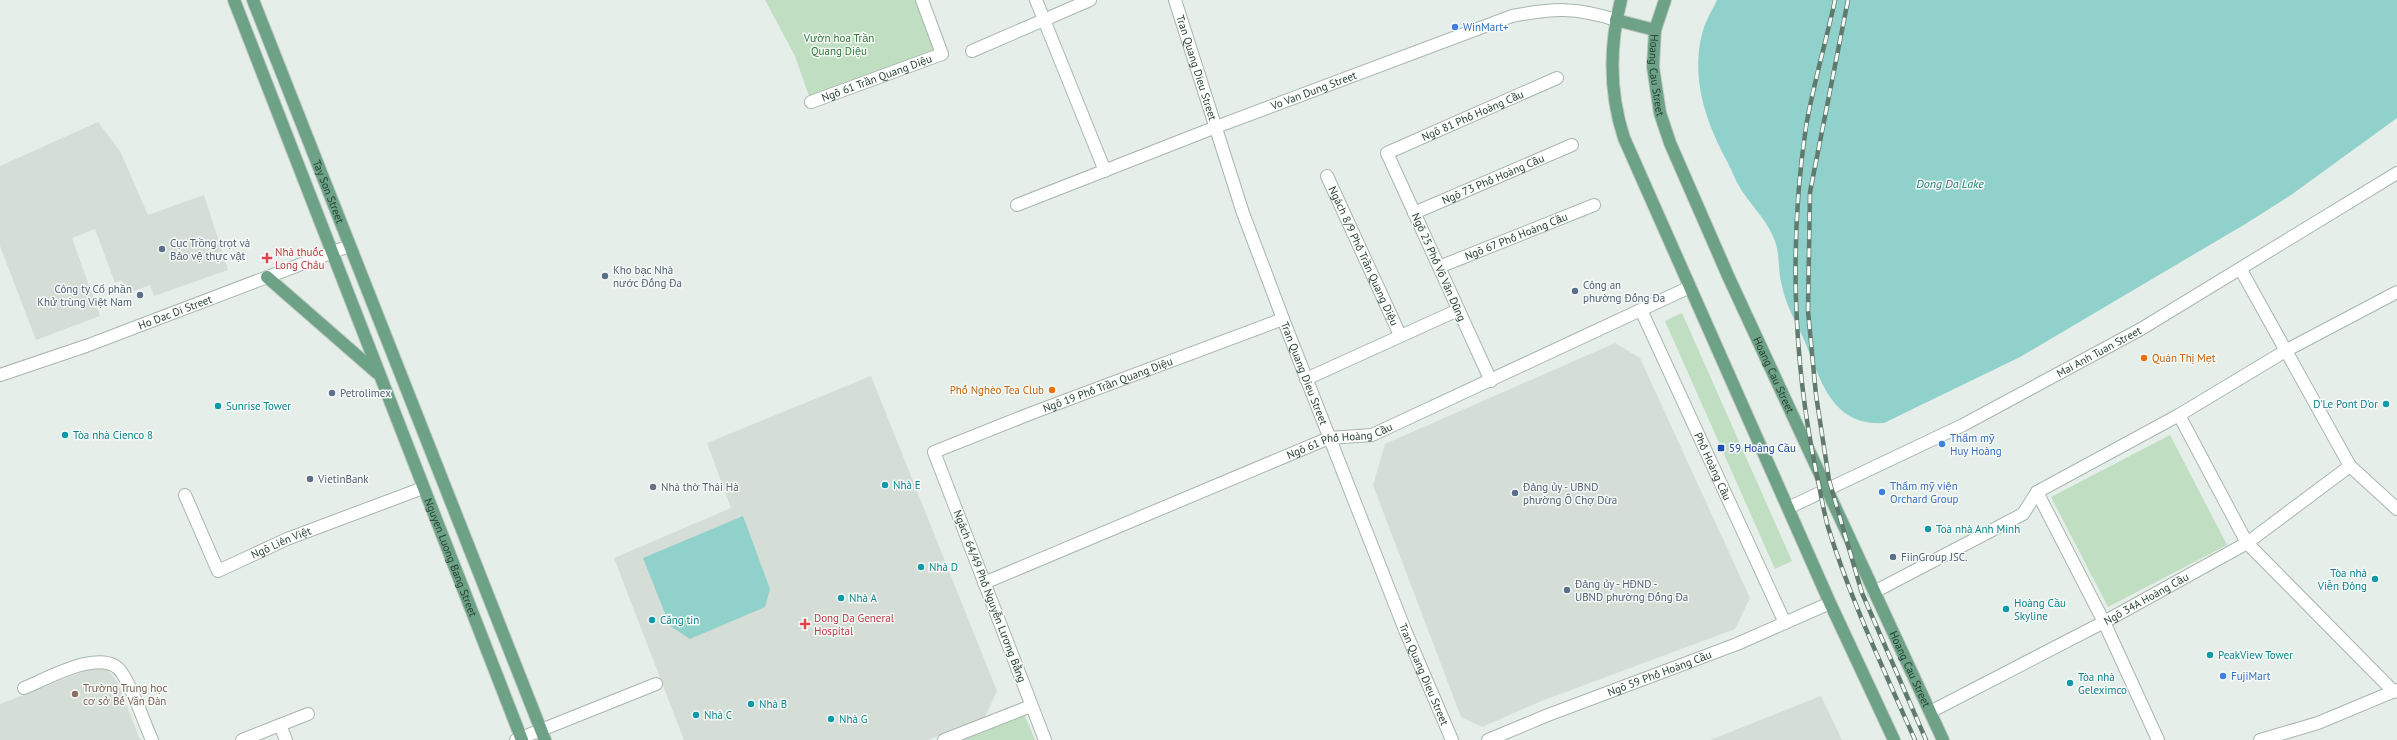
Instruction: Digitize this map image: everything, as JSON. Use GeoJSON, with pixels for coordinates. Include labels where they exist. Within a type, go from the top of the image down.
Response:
{"type":"FeatureCollection","features":[{"type":"Feature","properties":{"kind":"main road","name":"Tay Son Street"},"geometry":{"type":"LineString","coordinates":[[234,0],[380,375]]}},
{"type":"Feature","properties":{"kind":"main road","name":"Tay Son Street"},"geometry":{"type":"LineString","coordinates":[[253,0],[404,383]]}},
{"type":"Feature","properties":{"kind":"main road"},"geometry":{"type":"LineString","coordinates":[[1621,0],[1616,20],[1612,61],[1616,113],[1624,138],[1830,603],[1894,740]]}},
{"type":"Feature","properties":{"kind":"main road","name":"Hoang Cau Street"},"geometry":{"type":"LineString","coordinates":[[1665,0],[1655,30],[1653,67],[1660,114],[1670,143],[1729,278],[1942,740]]}},
{"type":"Feature","properties":{"kind":"main road"},"geometry":{"type":"LineString","coordinates":[[1616,20],[1655,30]]}},
{"type":"Feature","properties":{"kind":"main road"},"geometry":{"type":"LineString","coordinates":[[268,276],[380,375]]}},
{"type":"Feature","properties":{"kind":"main road","name":"Nguyen Luong Bang Street"},"geometry":{"type":"LineString","coordinates":[[380,375],[520,739]]}},
{"type":"Feature","properties":{"kind":"main road","name":"Nguyen Luong Bang Street"},"geometry":{"type":"LineString","coordinates":[[404,383],[543,735]]}},
{"type":"Feature","properties":{"kind":"street","name":"Ngõ 61 Trần Quang Diệu"},"geometry":{"type":"LineString","coordinates":[[811,102],[942,54],[922,0]]}},
{"type":"Feature","properties":{"kind":"street"},"geometry":{"type":"LineString","coordinates":[[1036,0],[1105,172]]}},
{"type":"Feature","properties":{"kind":"street"},"geometry":{"type":"LineString","coordinates":[[972,51],[1090,0]]}},
{"type":"Feature","properties":{"kind":"street","name":"Tran Quang Dieu Street"},"geometry":{"type":"LineString","coordinates":[[1175,0],[1243,213],[1306,379],[1405,630],[1452,740]]}},
{"type":"Feature","properties":{"kind":"street","name":"Vo Van Dung Street"},"geometry":{"type":"LineString","coordinates":[[1017,205],[1105,172],[1216,127],[1512,16],[1587,5],[1616,20]]}},
{"type":"Feature","properties":{"kind":"street","name":"Ngõ 81 Phố Hoàng Cầu"},"geometry":{"type":"LineString","coordinates":[[1387,153],[1558,78]]}},
{"type":"Feature","properties":{"kind":"street","name":"Ngõ 73 Phố Hoàng Cầu"},"geometry":{"type":"LineString","coordinates":[[1414,213],[1572,145]]}},
{"type":"Feature","properties":{"kind":"street","name":"Ngõ 25 Phố Võ Văn Dũng"},"geometry":{"type":"LineString","coordinates":[[1387,153],[1491,381]]}},
{"type":"Feature","properties":{"kind":"street","name":"Mai Anh Tuan Street"},"geometry":{"type":"LineString","coordinates":[[1788,508],[1963,426],[2140,329],[2241,270],[2397,173]]}},
{"type":"Feature","properties":{"kind":"street","name":"Ngách 8/9 Phố Trần Quang Diệu"},"geometry":{"type":"LineString","coordinates":[[1327,176],[1400,334]]}},
{"type":"Feature","properties":{"kind":"street","name":"Ngõ 67 Phố Hoàng Cầu"},"geometry":{"type":"LineString","coordinates":[[1439,268],[1594,205]]}},
{"type":"Feature","properties":{"kind":"street","name":"Ho Dac Di Street"},"geometry":{"type":"LineString","coordinates":[[0,375],[86,346],[349,246]]}},
{"type":"Feature","properties":{"kind":"street"},"geometry":{"type":"LineString","coordinates":[[2241,270],[2287,350],[2350,466],[2397,509]]}},
{"type":"Feature","properties":{"kind":"street","name":"Ngõ 61 Phố Hoàng Cầu"},"geometry":{"type":"LineString","coordinates":[[984,583],[1329,438],[1372,434],[1491,381],[1690,287]]}},
{"type":"Feature","properties":{"kind":"street"},"geometry":{"type":"LineString","coordinates":[[1874,592],[2022,514],[2037,492],[2179,415],[2287,350],[2397,292]]}},
{"type":"Feature","properties":{"kind":"street"},"geometry":{"type":"LineString","coordinates":[[1306,379],[1400,334],[1458,310]]}},
{"type":"Feature","properties":{"kind":"street","name":"Phố Hoàng Cầu"},"geometry":{"type":"LineString","coordinates":[[1641,310],[1785,623]]}},
{"type":"Feature","properties":{"kind":"street","name":"Ngõ 19 Phố Trần Quang Diệu"},"geometry":{"type":"LineString","coordinates":[[934,452],[1032,413],[1283,319]]}},
{"type":"Feature","properties":{"kind":"street"},"geometry":{"type":"LineString","coordinates":[[2179,415],[2247,543],[2395,691],[2318,722],[2260,740]]}},
{"type":"Feature","properties":{"kind":"street","name":"Ngách 64/49 Phố Nguyễn Lương Bằng"},"geometry":{"type":"LineString","coordinates":[[934,452],[1045,740]]}},
{"type":"Feature","properties":{"kind":"street","name":"Ngõ 34A Hoàng Cầu"},"geometry":{"type":"LineString","coordinates":[[1930,712],[2104,622],[2247,543],[2350,466]]}},
{"type":"Feature","properties":{"kind":"street","name":"Ngõ Liên Việt"},"geometry":{"type":"LineString","coordinates":[[184,495],[218,571],[287,539],[423,488]]}},
{"type":"Feature","properties":{"kind":"street"},"geometry":{"type":"LineString","coordinates":[[2037,492],[2104,622],[2158,740]]}},
{"type":"Feature","properties":{"kind":"street","name":"Ngõ 59 Phố Hoàng Cầu"},"geometry":{"type":"LineString","coordinates":[[1488,740],[1548,715],[1737,644],[1830,603]]}},
{"type":"Feature","properties":{"kind":"street"},"geometry":{"type":"LineString","coordinates":[[24,688],[89,662],[110,662],[122,672],[152,740]]}},
{"type":"Feature","properties":{"kind":"street"},"geometry":{"type":"LineString","coordinates":[[520,739],[543,735],[656,684]]}},
{"type":"Feature","properties":{"kind":"street"},"geometry":{"type":"LineString","coordinates":[[944,740],[1032,706]]}},
{"type":"Feature","properties":{"kind":"street"},"geometry":{"type":"LineString","coordinates":[[242,740],[308,714]]}},
{"type":"Feature","properties":{"kind":"street"},"geometry":{"type":"LineString","coordinates":[[280,725],[286,740]]}},
{"type":"Feature","properties":{"kind":"shaded area"},"geometry":{"type":"Polygon","coordinates":[[[98,122],[120,151],[148,215],[204,195],[228,270],[154,296],[150,285],[126,294],[121,280],[115,283],[95,229],[72,238],[100,316],[36,340],[0,246],[0,166],[98,122]]]}},
{"type":"Feature","properties":{"kind":"shaded area"},"geometry":{"type":"Polygon","coordinates":[[[1615,343],[1640,358],[1750,598],[1735,629],[1539,702],[1482,727],[1461,717],[1373,485],[1385,444],[1615,343]]]}},
{"type":"Feature","properties":{"kind":"shaded area","name":"Dong Da General Hospital"},"geometry":{"type":"Polygon","coordinates":[[[871,376],[997,691],[985,717],[928,740],[684,740],[614,558],[731,508],[707,443],[871,376]]]}},
{"type":"Feature","properties":{"kind":"shaded area","name":"Trường Trung học cơ sở Bế Văn Đàn"},"geometry":{"type":"Polygon","coordinates":[[[103,664],[118,683],[140,740],[0,740],[0,704],[103,664]]]}},
{"type":"Feature","properties":{"kind":"shaded area"},"geometry":{"type":"Polygon","coordinates":[[[1821,696],[1842,740],[1710,740],[1821,696]]]}},
{"type":"Feature","properties":{"kind":"green space","name":"Vườn hoa Trần Quang Diệu"},"geometry":{"type":"Polygon","coordinates":[[[765,0],[922,0],[942,54],[811,102],[795,56],[765,0]]]}},
{"type":"Feature","properties":{"kind":"green space"},"geometry":{"type":"Polygon","coordinates":[[[1682,313],[1792,561],[1775,569],[1665,321],[1682,313]]]}},
{"type":"Feature","properties":{"kind":"green space"},"geometry":{"type":"Polygon","coordinates":[[[2170,435],[2227,545],[2108,607],[2051,497],[2170,435]]]}},
{"type":"Feature","properties":{"kind":"green space"},"geometry":{"type":"Polygon","coordinates":[[[1024,714],[1035,740],[960,740],[1024,714]]]}},
{"type":"Feature","properties":{"kind":"water","name":"Dong Da Lake"},"geometry":{"type":"Polygon","coordinates":[[[1717,0],[2397,0],[2397,118],[2291,195],[2247,223],[2020,357],[1884,423],[1866,422],[1852,417],[1840,409],[1823,386],[1786,301],[1781,281],[1776,244],[1773,236],[1765,222],[1742,191],[1712,130],[1702,96],[1698,62],[1704,27],[1717,0]]]}},
{"type":"Feature","properties":{"kind":"water"},"geometry":{"type":"Polygon","coordinates":[[[743,516],[770,589],[765,607],[690,639],[670,626],[643,558],[743,516]]]}},
{"type":"Feature","properties":{"kind":"railway"},"geometry":{"type":"LineString","coordinates":[[1835,0],[1806,127],[1797,213],[1796,299],[1802,386],[1808,429],[1828,527],[1857,608],[1915,740]]}},
{"type":"Feature","properties":{"kind":"railway"},"geometry":{"type":"LineString","coordinates":[[1848,0],[1810,192],[1808,311],[1816,395],[1829,480],[1862,593],[1926,740]]}},
{"type":"Feature","properties":{"kind":"place","name":"WinMart+"},"geometry":{"type":"Point","coordinates":[1455,27]}},
{"type":"Feature","properties":{"kind":"place","name":"Cục Trồng trọt và Bảo vệ thực vật"},"geometry":{"type":"Point","coordinates":[162,249]}},
{"type":"Feature","properties":{"kind":"place","name":"Nhà thuốc Long Châu"},"geometry":{"type":"Point","coordinates":[267,258]}},
{"type":"Feature","properties":{"kind":"place","name":"Kho bạc Nhà nước Đống Đa"},"geometry":{"type":"Point","coordinates":[605,276]}},
{"type":"Feature","properties":{"kind":"place","name":"Công an phường Đống Đa"},"geometry":{"type":"Point","coordinates":[1575,291]}},
{"type":"Feature","properties":{"kind":"place","name":"Công ty Cổ phần Khử trùng Việt Nam"},"geometry":{"type":"Point","coordinates":[140,295]}},
{"type":"Feature","properties":{"kind":"place","name":"Quán Thị Mẹt"},"geometry":{"type":"Point","coordinates":[2144,358]}},
{"type":"Feature","properties":{"kind":"place","name":"Phố Nghèo Tea Club"},"geometry":{"type":"Point","coordinates":[1052,390]}},
{"type":"Feature","properties":{"kind":"place","name":"Petrolimex"},"geometry":{"type":"Point","coordinates":[332,393]}},
{"type":"Feature","properties":{"kind":"place","name":"D'Le Pont D'or"},"geometry":{"type":"Point","coordinates":[2386,404]}},
{"type":"Feature","properties":{"kind":"place","name":"Sunrise Tower"},"geometry":{"type":"Point","coordinates":[218,406]}},
{"type":"Feature","properties":{"kind":"place","name":"Tòa nhà Cienco 8"},"geometry":{"type":"Point","coordinates":[65,435]}},
{"type":"Feature","properties":{"kind":"place","name":"Thẩm mỹ Huy Hoàng"},"geometry":{"type":"Point","coordinates":[1942,444]}},
{"type":"Feature","properties":{"kind":"place","name":"59 Hoàng Cầu"},"geometry":{"type":"Point","coordinates":[1721,448]}},
{"type":"Feature","properties":{"kind":"place","name":"VietinBank"},"geometry":{"type":"Point","coordinates":[310,479]}},
{"type":"Feature","properties":{"kind":"place","name":"Nhà E"},"geometry":{"type":"Point","coordinates":[885,485]}},
{"type":"Feature","properties":{"kind":"place","name":"Nhà thờ Thái Hà"},"geometry":{"type":"Point","coordinates":[653,487]}},
{"type":"Feature","properties":{"kind":"place","name":"Thẩm mỹ viện Orchard Group"},"geometry":{"type":"Point","coordinates":[1882,492]}},
{"type":"Feature","properties":{"kind":"place","name":"Đảng ủy - UBND phường Ô Chợ Dừa"},"geometry":{"type":"Point","coordinates":[1515,493]}},
{"type":"Feature","properties":{"kind":"place","name":"Toà nhà Anh Minh"},"geometry":{"type":"Point","coordinates":[1928,529]}},
{"type":"Feature","properties":{"kind":"place","name":"FiinGroup JSC."},"geometry":{"type":"Point","coordinates":[1893,557]}},
{"type":"Feature","properties":{"kind":"place","name":"Nhà D"},"geometry":{"type":"Point","coordinates":[921,567]}},
{"type":"Feature","properties":{"kind":"place","name":"Tòa nhà Viễn Đông"},"geometry":{"type":"Point","coordinates":[2375,579]}},
{"type":"Feature","properties":{"kind":"place","name":"Đảng ủy - HĐND - UBND phường Đống Đa"},"geometry":{"type":"Point","coordinates":[1567,590]}},
{"type":"Feature","properties":{"kind":"place","name":"Nhà A"},"geometry":{"type":"Point","coordinates":[841,598]}},
{"type":"Feature","properties":{"kind":"place","name":"Hoàng Cầu Skyline"},"geometry":{"type":"Point","coordinates":[2006,609]}},
{"type":"Feature","properties":{"kind":"place","name":"Căng tin"},"geometry":{"type":"Point","coordinates":[652,620]}},
{"type":"Feature","properties":{"kind":"place","name":"Dong Da General Hospital"},"geometry":{"type":"Point","coordinates":[805,624]}},
{"type":"Feature","properties":{"kind":"place","name":"PeakView Tower"},"geometry":{"type":"Point","coordinates":[2210,655]}},
{"type":"Feature","properties":{"kind":"place","name":"FujiMart"},"geometry":{"type":"Point","coordinates":[2223,676]}},
{"type":"Feature","properties":{"kind":"place","name":"Tòa nhà Geleximco"},"geometry":{"type":"Point","coordinates":[2070,683]}},
{"type":"Feature","properties":{"kind":"place","name":"Trường Trung học cơ sở Bế Văn Đàn"},"geometry":{"type":"Point","coordinates":[75,694]}},
{"type":"Feature","properties":{"kind":"place","name":"Nhà B"},"geometry":{"type":"Point","coordinates":[751,704]}},
{"type":"Feature","properties":{"kind":"place","name":"Nhà C"},"geometry":{"type":"Point","coordinates":[696,715]}},
{"type":"Feature","properties":{"kind":"place","name":"Nhà G"},"geometry":{"type":"Point","coordinates":[831,719]}}]}
